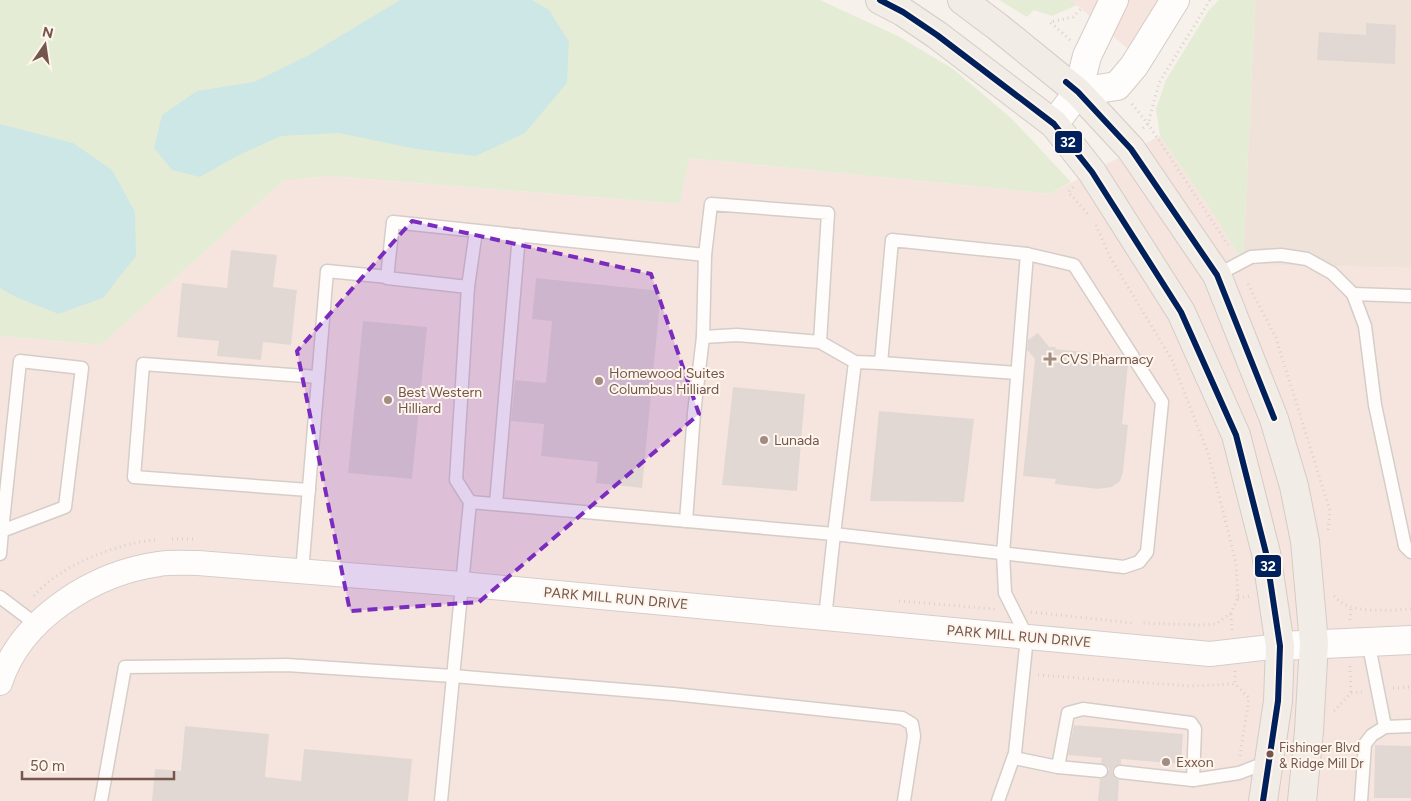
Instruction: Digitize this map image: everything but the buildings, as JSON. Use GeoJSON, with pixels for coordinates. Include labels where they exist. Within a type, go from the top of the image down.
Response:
{"type":"FeatureCollection","features":[{"type":"Feature","properties":{"kind":"main road"},"geometry":{"type":"LineString","coordinates":[[880,0],[903,12],[937,35],[1054,124],[1092,172],[1181,312],[1236,435],[1266,554],[1280,646],[1278,701],[1264,801]]}},
{"type":"Feature","properties":{"kind":"main road"},"geometry":{"type":"LineString","coordinates":[[962,0],[998,26],[1078,92],[1131,149],[1217,275],[1274,419],[1294,486],[1305,541],[1314,643],[1309,731],[1302,801]]}},
{"type":"Feature","properties":{"kind":"main road"},"geometry":{"type":"LineString","coordinates":[[1054,124],[1078,92],[1087,56],[1114,0]]}},
{"type":"Feature","properties":{"kind":"main road"},"geometry":{"type":"LineString","coordinates":[[1078,92],[1117,86],[1134,66],[1175,0]]}},
{"type":"Feature","properties":{"kind":"main road"},"geometry":{"type":"LineString","coordinates":[[1280,646],[1411,640]]}},
{"type":"Feature","properties":{"kind":"street","name":"PARK MILL RUN DRIVE"},"geometry":{"type":"LineString","coordinates":[[0,683],[14,654],[37,625],[55,609],[87,587],[120,573],[160,563],[198,563],[461,584],[1210,654],[1280,646]]}},
{"type":"Feature","properties":{"kind":"lane"},"geometry":{"type":"LineString","coordinates":[[686,521],[694,412],[703,337],[705,255],[710,204],[828,213],[820,342]]}},
{"type":"Feature","properties":{"kind":"lane"},"geometry":{"type":"LineString","coordinates":[[388,277],[393,222],[705,255]]}},
{"type":"Feature","properties":{"kind":"lane"},"geometry":{"type":"LineString","coordinates":[[440,801],[470,502],[456,480],[468,287],[476,231]]}},
{"type":"Feature","properties":{"kind":"lane"},"geometry":{"type":"LineString","coordinates":[[496,504],[519,235]]}},
{"type":"Feature","properties":{"kind":"lane"},"geometry":{"type":"LineString","coordinates":[[470,502],[834,534],[1124,567],[1139,562],[1147,552],[1162,402],[1074,265],[1026,254],[892,240],[881,363]]}},
{"type":"Feature","properties":{"kind":"lane"},"geometry":{"type":"LineString","coordinates":[[998,801],[1015,753],[1026,637],[1005,593],[1003,553],[1026,254]]}},
{"type":"Feature","properties":{"kind":"lane"},"geometry":{"type":"LineString","coordinates":[[1217,275],[1251,257],[1281,255],[1307,259],[1332,273],[1353,294],[1365,326],[1375,405],[1405,546],[1411,552]]}},
{"type":"Feature","properties":{"kind":"lane"},"geometry":{"type":"LineString","coordinates":[[302,572],[327,271],[468,287]]}},
{"type":"Feature","properties":{"kind":"lane"},"geometry":{"type":"LineString","coordinates":[[1353,294],[1411,296]]}},
{"type":"Feature","properties":{"kind":"lane"},"geometry":{"type":"LineString","coordinates":[[703,337],[737,335],[820,342],[855,362],[1017,373]]}},
{"type":"Feature","properties":{"kind":"lane"},"geometry":{"type":"LineString","coordinates":[[0,554],[2,531],[20,361],[82,368],[65,507],[2,531]]}},
{"type":"Feature","properties":{"kind":"lane"},"geometry":{"type":"LineString","coordinates":[[826,618],[834,534],[855,362]]}},
{"type":"Feature","properties":{"kind":"lane"},"geometry":{"type":"LineString","coordinates":[[309,490],[134,477],[143,364],[318,377]]}},
{"type":"Feature","properties":{"kind":"lane"},"geometry":{"type":"LineString","coordinates":[[0,596],[37,625]]}},
{"type":"Feature","properties":{"kind":"lane"},"geometry":{"type":"LineString","coordinates":[[1368,641],[1385,727]]}},
{"type":"Feature","properties":{"kind":"lane"},"geometry":{"type":"LineString","coordinates":[[101,801],[125,667],[286,665],[453,676],[673,694],[902,718],[912,724],[914,736],[904,801]]}},
{"type":"Feature","properties":{"kind":"lane"},"geometry":{"type":"LineString","coordinates":[[1058,767],[1068,713],[1083,709],[1191,723],[1195,729],[1192,780]]}},
{"type":"Feature","properties":{"kind":"lane"},"geometry":{"type":"LineString","coordinates":[[1362,801],[1365,744],[1372,735],[1385,727],[1411,726]]}},
{"type":"Feature","properties":{"kind":"lane"},"geometry":{"type":"LineString","coordinates":[[1014,758],[1058,767],[1101,771]]}},
{"type":"Feature","properties":{"kind":"lane"},"geometry":{"type":"LineString","coordinates":[[1120,772],[1192,780],[1239,773],[1270,761]]}},
{"type":"Feature","properties":{"kind":"path"},"geometry":{"type":"LineString","coordinates":[[1334,712],[1350,693],[1411,687]]}},
{"type":"Feature","properties":{"kind":"highlighted area"},"geometry":{"type":"Polygon","coordinates":[[[412,221],[651,274],[699,414],[479,602],[350,611],[297,351],[412,221]]]}},
{"type":"Feature","properties":{"kind":"shaded area"},"geometry":{"type":"Polygon","coordinates":[[[1071,0],[1166,0],[1128,49],[1071,0]]]}},
{"type":"Feature","properties":{"kind":"shaded area"},"geometry":{"type":"Polygon","coordinates":[[[1255,0],[1411,0],[1411,268],[1243,264],[1255,0]]]}},
{"type":"Feature","properties":{"kind":"shaded area"},"geometry":{"type":"Polygon","coordinates":[[[1160,136],[1218,220],[1243,264],[1411,268],[1411,801],[0,801],[0,336],[101,345],[283,181],[330,176],[680,204],[688,158],[1050,194],[1160,136]]]}},
{"type":"Feature","properties":{"kind":"green space"},"geometry":{"type":"Polygon","coordinates":[[[0,0],[820,0],[898,36],[953,69],[1011,118],[1071,182],[1050,194],[689,158],[680,204],[330,176],[283,181],[101,345],[0,336],[0,0]]]}},
{"type":"Feature","properties":{"kind":"green space"},"geometry":{"type":"Polygon","coordinates":[[[999,0],[1071,0],[1077,5],[1052,16],[1034,10],[1027,17],[999,0]]]}},
{"type":"Feature","properties":{"kind":"green space"},"geometry":{"type":"Polygon","coordinates":[[[1219,0],[1255,0],[1243,264],[1218,220],[1160,136],[1156,109],[1166,80],[1209,10],[1219,0]]]}},
{"type":"Feature","properties":{"kind":"water"},"geometry":{"type":"Polygon","coordinates":[[[400,0],[532,0],[549,10],[569,42],[567,83],[525,133],[476,156],[416,149],[339,133],[281,136],[237,156],[200,177],[172,170],[154,148],[162,115],[197,91],[254,82],[309,55],[400,0]]]}},
{"type":"Feature","properties":{"kind":"water"},"geometry":{"type":"Polygon","coordinates":[[[0,124],[73,143],[112,170],[135,212],[136,256],[103,298],[58,314],[14,296],[0,288],[0,124]]]}},
{"type":"Feature","properties":{"kind":"transit line","name":"32"},"geometry":{"type":"LineString","coordinates":[[880,0],[903,12],[937,35],[1054,124],[1092,172],[1181,312],[1236,435],[1266,553],[1280,646],[1278,701],[1263,801]]}},
{"type":"Feature","properties":{"kind":"transit line","name":"32"},"geometry":{"type":"LineString","coordinates":[[1066,82],[1078,92],[1131,149],[1217,275],[1274,418]]}},
{"type":"Feature","properties":{"kind":"place","name":"CVS Pharmacy"},"geometry":{"type":"Point","coordinates":[1050,359]}},
{"type":"Feature","properties":{"kind":"place","name":"Homewood Suites Columbus Hilliard"},"geometry":{"type":"Point","coordinates":[599,381]}},
{"type":"Feature","properties":{"kind":"place","name":"Best Western Hilliard"},"geometry":{"type":"Point","coordinates":[388,400]}},
{"type":"Feature","properties":{"kind":"place","name":"Lunada"},"geometry":{"type":"Point","coordinates":[764,440]}},
{"type":"Feature","properties":{"kind":"place","name":"Fishinger Blvd & Ridge Mill Dr"},"geometry":{"type":"Point","coordinates":[1270,754]}},
{"type":"Feature","properties":{"kind":"place","name":"Exxon"},"geometry":{"type":"Point","coordinates":[1166,762]}}]}
